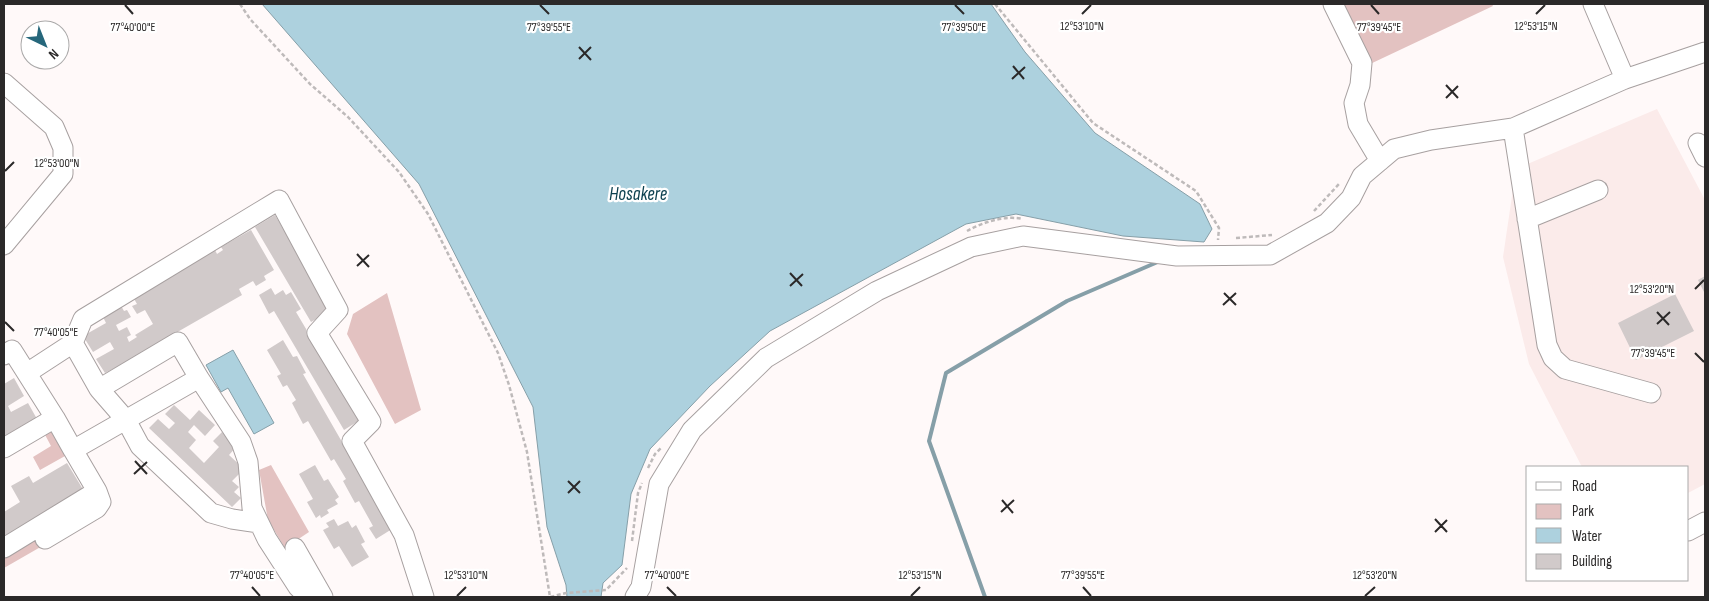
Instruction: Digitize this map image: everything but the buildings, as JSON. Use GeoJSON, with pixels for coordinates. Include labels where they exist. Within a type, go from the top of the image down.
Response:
{"type":"FeatureCollection","features":[{"type":"Feature","properties":{"kind":"street"},"geometry":{"type":"LineString","coordinates":[[1333,4],[1362,62],[1360,85],[1354,103],[1358,124],[1380,161]]}},
{"type":"Feature","properties":{"kind":"street"},"geometry":{"type":"LineString","coordinates":[[1593,4],[1625,79]]}},
{"type":"Feature","properties":{"kind":"street"},"geometry":{"type":"LineString","coordinates":[[635,597],[641,587],[659,484],[692,430],[766,358],[877,291],[971,247],[1023,236],[1177,256],[1270,255],[1327,223],[1351,198],[1362,176],[1394,149],[1431,140],[1513,128],[1625,79],[1705,52]]}},
{"type":"Feature","properties":{"kind":"street"},"geometry":{"type":"LineString","coordinates":[[4,83],[54,127],[63,148],[63,174],[4,245]]}},
{"type":"Feature","properties":{"kind":"street"},"geometry":{"type":"LineString","coordinates":[[1513,128],[1547,345],[1553,358],[1565,369],[1651,394]]}},
{"type":"Feature","properties":{"kind":"street"},"geometry":{"type":"LineString","coordinates":[[1527,219],[1598,190]]}},
{"type":"Feature","properties":{"kind":"street"},"geometry":{"type":"LineString","coordinates":[[27,373],[73,343],[82,319],[279,200],[338,310],[317,333],[371,422],[352,441],[404,535],[424,597]]}},
{"type":"Feature","properties":{"kind":"street"},"geometry":{"type":"LineString","coordinates":[[99,389],[178,342],[241,442],[248,462],[252,508],[298,587],[308,597]]}},
{"type":"Feature","properties":{"kind":"street"},"geometry":{"type":"LineString","coordinates":[[73,343],[99,389],[126,420],[140,446],[211,513],[259,523]]}},
{"type":"Feature","properties":{"kind":"street"},"geometry":{"type":"LineString","coordinates":[[4,355],[12,350],[55,418],[97,491],[101,502],[97,508],[45,539]]}},
{"type":"Feature","properties":{"kind":"street"},"geometry":{"type":"LineString","coordinates":[[73,450],[199,378]]}},
{"type":"Feature","properties":{"kind":"street"},"geometry":{"type":"LineString","coordinates":[[4,448],[55,418]]}},
{"type":"Feature","properties":{"kind":"street"},"geometry":{"type":"LineString","coordinates":[[4,548],[97,491]]}},
{"type":"Feature","properties":{"kind":"street"},"geometry":{"type":"LineString","coordinates":[[1689,530],[1705,522]]}},
{"type":"Feature","properties":{"kind":"street"},"geometry":{"type":"LineString","coordinates":[[295,548],[323,597]]}},
{"type":"Feature","properties":{"kind":"path"},"geometry":{"type":"LineString","coordinates":[[240,4],[250,18],[310,84],[348,116],[386,158],[428,214],[498,353],[510,385],[527,452],[550,597],[566,593],[606,590],[627,570],[629,562]]}},
{"type":"Feature","properties":{"kind":"path"},"geometry":{"type":"LineString","coordinates":[[995,4],[1093,123],[1196,191],[1220,228],[1218,240]]}},
{"type":"Feature","properties":{"kind":"path"},"geometry":{"type":"LineString","coordinates":[[1308,218],[1341,182],[1362,176]]}},
{"type":"Feature","properties":{"kind":"path"},"geometry":{"type":"LineString","coordinates":[[964,232],[979,224],[1014,217],[1032,222]]}},
{"type":"Feature","properties":{"kind":"path"},"geometry":{"type":"LineString","coordinates":[[1212,242],[1275,234]]}},
{"type":"Feature","properties":{"kind":"path"},"geometry":{"type":"LineString","coordinates":[[648,470],[655,454],[661,448]]}},
{"type":"Feature","properties":{"kind":"path"},"geometry":{"type":"LineString","coordinates":[[631,543],[638,493],[644,477]]}},
{"type":"Feature","properties":{"kind":"shaded area"},"geometry":{"type":"Polygon","coordinates":[[[1657,109],[1705,200],[1705,484],[1689,492],[1689,466],[1581,466],[1529,364],[1503,257],[1516,169],[1657,109]]]}},
{"type":"Feature","properties":{"kind":"green space"},"geometry":{"type":"Polygon","coordinates":[[[1336,4],[1492,4],[1493,6],[1368,65],[1336,4]]]}},
{"type":"Feature","properties":{"kind":"green space"},"geometry":{"type":"Polygon","coordinates":[[[387,293],[421,410],[395,424],[347,334],[353,314],[387,293]]]}},
{"type":"Feature","properties":{"kind":"green space"},"geometry":{"type":"Polygon","coordinates":[[[49,428],[65,456],[40,470],[33,457],[51,446],[43,431],[49,428]]]}},
{"type":"Feature","properties":{"kind":"green space"},"geometry":{"type":"Polygon","coordinates":[[[271,465],[309,532],[285,548],[268,520],[259,470],[271,465]]]}},
{"type":"Feature","properties":{"kind":"green space"},"geometry":{"type":"Polygon","coordinates":[[[39,536],[44,545],[4,568],[4,557],[39,536]]]}},
{"type":"Feature","properties":{"kind":"water","name":"Hosakere"},"geometry":{"type":"Polygon","coordinates":[[[262,4],[991,4],[1025,52],[1095,133],[1200,204],[1212,229],[1204,242],[1123,236],[1016,214],[966,224],[770,331],[710,386],[650,449],[631,494],[622,565],[603,583],[601,597],[567,597],[566,585],[547,527],[533,407],[419,184],[262,4]]]}},
{"type":"Feature","properties":{"kind":"water"},"geometry":{"type":"Polygon","coordinates":[[[233,350],[274,423],[254,434],[228,388],[221,392],[206,365],[233,350]]]}},
{"type":"Feature","properties":{"kind":"waterway"},"geometry":{"type":"LineString","coordinates":[[985,597],[929,441],[946,373],[1067,301],[1160,261]]}}]}
